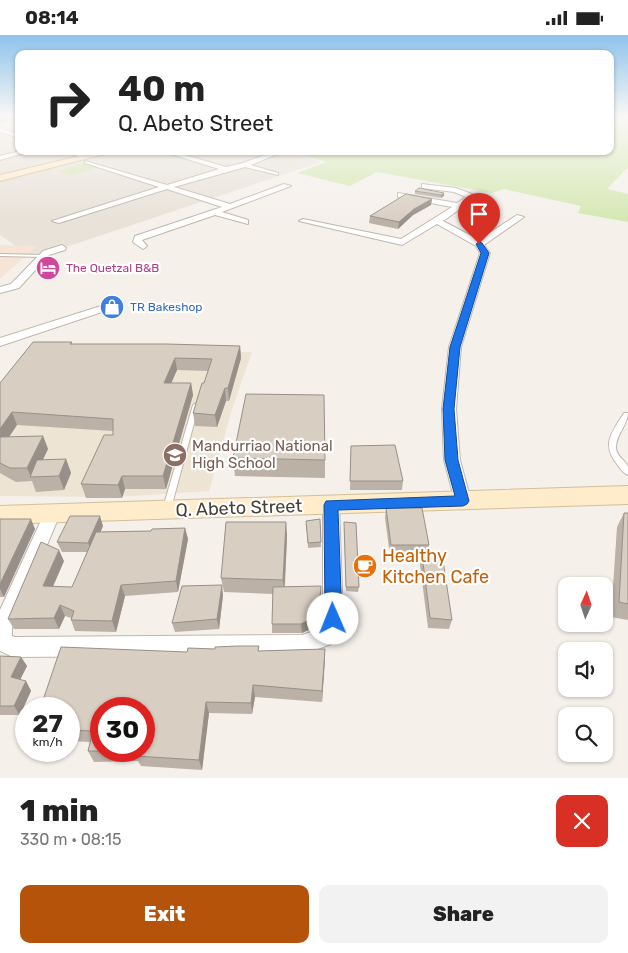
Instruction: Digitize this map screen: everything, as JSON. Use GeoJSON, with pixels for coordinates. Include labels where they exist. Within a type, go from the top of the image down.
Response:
{"type":"FeatureCollection","features":[{"type":"Feature","properties":{"kind":"main road"},"geometry":{"type":"LineString","coordinates":[[0,179],[87,160],[101,155]]}},
{"type":"Feature","properties":{"kind":"main road","name":"Q. Abeto Street"},"geometry":{"type":"LineString","coordinates":[[0,515],[628,495]]}},
{"type":"Feature","properties":{"kind":"street"},"geometry":{"type":"LineString","coordinates":[[0,158],[15,154]]}},
{"type":"Feature","properties":{"kind":"street"},"geometry":{"type":"LineString","coordinates":[[76,155],[165,187],[230,207]]}},
{"type":"Feature","properties":{"kind":"street"},"geometry":{"type":"LineString","coordinates":[[178,155],[226,169]]}},
{"type":"Feature","properties":{"kind":"street"},"geometry":{"type":"LineString","coordinates":[[56,221],[165,187],[245,165],[270,155]]}},
{"type":"Feature","properties":{"kind":"street"},"geometry":{"type":"LineString","coordinates":[[245,165],[276,174]]}},
{"type":"Feature","properties":{"kind":"street"},"geometry":{"type":"LineString","coordinates":[[143,246],[136,240],[217,213],[287,185]]}},
{"type":"Feature","properties":{"kind":"street"},"geometry":{"type":"LineString","coordinates":[[303,221],[402,242],[470,198],[456,190],[425,186]]}},
{"type":"Feature","properties":{"kind":"street"},"geometry":{"type":"LineString","coordinates":[[401,195],[460,206]]}},
{"type":"Feature","properties":{"kind":"street"},"geometry":{"type":"LineString","coordinates":[[217,213],[245,223]]}},
{"type":"Feature","properties":{"kind":"street"},"geometry":{"type":"LineString","coordinates":[[479,244],[520,217]]}},
{"type":"Feature","properties":{"kind":"street"},"geometry":{"type":"LineString","coordinates":[[437,221],[479,244],[485,253],[455,347],[449,409],[452,460],[463,501]]}},
{"type":"Feature","properties":{"kind":"street"},"geometry":{"type":"LineString","coordinates":[[0,290],[15,286],[46,253],[62,248]]}},
{"type":"Feature","properties":{"kind":"street"},"geometry":{"type":"LineString","coordinates":[[0,343],[104,308]]}},
{"type":"Feature","properties":{"kind":"street"},"geometry":{"type":"LineString","coordinates":[[52,514],[2,628],[2,641],[13,647],[302,645],[324,637],[333,619],[331,505]]}},
{"type":"Feature","properties":{"kind":"lane"},"geometry":{"type":"LineString","coordinates":[[0,255],[43,256]]}},
{"type":"Feature","properties":{"kind":"lane"},"geometry":{"type":"LineString","coordinates":[[166,511],[199,395]]}},
{"type":"Feature","properties":{"kind":"lane"},"geometry":{"type":"LineString","coordinates":[[626,415],[611,444],[611,452],[628,472]]}},
{"type":"Feature","properties":{"kind":"shaded area"},"geometry":{"type":"Polygon","coordinates":[[[0,152],[15,152],[15,155],[298,155],[321,162],[33,258],[0,235],[0,152]]]}},
{"type":"Feature","properties":{"kind":"shaded area"},"geometry":{"type":"Polygon","coordinates":[[[0,245],[37,246],[0,279],[0,245]]]}},
{"type":"Feature","properties":{"kind":"shaded area","name":"Mandurriao National High School"},"geometry":{"type":"Polygon","coordinates":[[[31,352],[252,352],[232,409],[209,491],[116,497],[0,496],[0,395],[31,352]]]}},
{"type":"Feature","properties":{"kind":"green space"},"geometry":{"type":"Polygon","coordinates":[[[614,152],[628,152],[628,169],[607,189],[628,194],[628,222],[578,213],[581,206],[504,189],[492,193],[377,172],[350,186],[297,173],[326,162],[301,155],[614,155],[614,152]]]}},
{"type":"Feature","properties":{"kind":"green space"},"geometry":{"type":"Polygon","coordinates":[[[87,163],[100,167],[71,175],[58,171],[87,163]]]}},
{"type":"Feature","properties":{"kind":"building"},"geometry":{"type":"Polygon","coordinates":[[[419,188],[444,193],[441,195],[415,191],[419,188]]]}},
{"type":"Feature","properties":{"kind":"building"},"geometry":{"type":"Polygon","coordinates":[[[406,194],[432,199],[414,209],[399,222],[370,216],[406,194]]]}},
{"type":"Feature","properties":{"kind":"building","name":"Mandurriao National High School"},"geometry":{"type":"Polygon","coordinates":[[[33,342],[240,346],[228,388],[225,388],[215,415],[193,413],[212,359],[175,358],[164,383],[191,383],[163,476],[122,476],[118,485],[81,484],[104,435],[113,435],[113,419],[12,412],[0,429],[0,383],[33,342]]]}},
{"type":"Feature","properties":{"kind":"building"},"geometry":{"type":"Polygon","coordinates":[[[246,394],[324,395],[325,460],[233,458],[246,394]]]}},
{"type":"Feature","properties":{"kind":"building"},"geometry":{"type":"Polygon","coordinates":[[[43,436],[27,468],[10,468],[0,463],[0,437],[43,436]]]}},
{"type":"Feature","properties":{"kind":"building"},"geometry":{"type":"Polygon","coordinates":[[[395,445],[403,481],[350,481],[351,446],[395,445]]]}},
{"type":"Feature","properties":{"kind":"building"},"geometry":{"type":"Polygon","coordinates":[[[66,459],[59,476],[30,477],[37,460],[66,459]]]}},
{"type":"Feature","properties":{"kind":"building"},"geometry":{"type":"Polygon","coordinates":[[[386,508],[422,508],[429,545],[391,545],[386,508]]]}},
{"type":"Feature","properties":{"kind":"building"},"geometry":{"type":"Polygon","coordinates":[[[624,513],[628,513],[628,604],[619,602],[624,513]]]}},
{"type":"Feature","properties":{"kind":"building"},"geometry":{"type":"Polygon","coordinates":[[[70,516],[100,516],[88,543],[57,542],[70,516]]]}},
{"type":"Feature","properties":{"kind":"building"},"geometry":{"type":"Polygon","coordinates":[[[0,519],[31,519],[0,584],[0,519]]]}},
{"type":"Feature","properties":{"kind":"building"},"geometry":{"type":"Polygon","coordinates":[[[320,519],[321,542],[308,543],[306,521],[320,519]]]}},
{"type":"Feature","properties":{"kind":"building"},"geometry":{"type":"Polygon","coordinates":[[[226,522],[286,522],[283,580],[221,578],[226,522]]]}},
{"type":"Feature","properties":{"kind":"building"},"geometry":{"type":"Polygon","coordinates":[[[344,522],[356,523],[359,587],[346,587],[344,522]]]}},
{"type":"Feature","properties":{"kind":"building"},"geometry":{"type":"Polygon","coordinates":[[[185,528],[176,581],[121,585],[112,621],[71,620],[74,611],[60,605],[54,618],[8,619],[41,542],[59,550],[43,586],[72,587],[96,532],[185,528]]]}},
{"type":"Feature","properties":{"kind":"building"},"geometry":{"type":"Polygon","coordinates":[[[442,554],[452,620],[430,618],[422,555],[442,554]]]}},
{"type":"Feature","properties":{"kind":"building"},"geometry":{"type":"Polygon","coordinates":[[[222,585],[217,619],[172,623],[182,586],[222,585]]]}},
{"type":"Feature","properties":{"kind":"building"},"geometry":{"type":"Polygon","coordinates":[[[321,586],[317,616],[301,624],[272,624],[273,587],[321,586]]]}},
{"type":"Feature","properties":{"kind":"building"},"geometry":{"type":"Polygon","coordinates":[[[259,646],[258,651],[325,649],[322,691],[253,685],[251,703],[206,702],[199,760],[155,757],[155,697],[90,697],[90,731],[80,730],[80,697],[44,697],[61,647],[187,652],[188,648],[215,649],[215,647],[259,646]]]}},
{"type":"Feature","properties":{"kind":"building"},"geometry":{"type":"Polygon","coordinates":[[[0,656],[21,657],[11,677],[26,681],[18,697],[15,697],[14,706],[0,706],[0,656]]]}},
{"type":"Feature","properties":{"kind":"place","name":"The Quetzal B&B"},"geometry":{"type":"Point","coordinates":[48,268]}},
{"type":"Feature","properties":{"kind":"place","name":"TR Bakeshop"},"geometry":{"type":"Point","coordinates":[112,307]}},
{"type":"Feature","properties":{"kind":"place","name":"Mandurriao National High School"},"geometry":{"type":"Point","coordinates":[175,455]}},
{"type":"Feature","properties":{"kind":"place","name":"Healthy Kitchen Cafe"},"geometry":{"type":"Point","coordinates":[365,566]}},
{"type":"Feature","properties":{"kind":"route"},"geometry":{"type":"LineString","coordinates":[[333,619],[331,505],[463,501],[452,460],[449,409],[455,347],[485,253],[479,244]]}}]}
